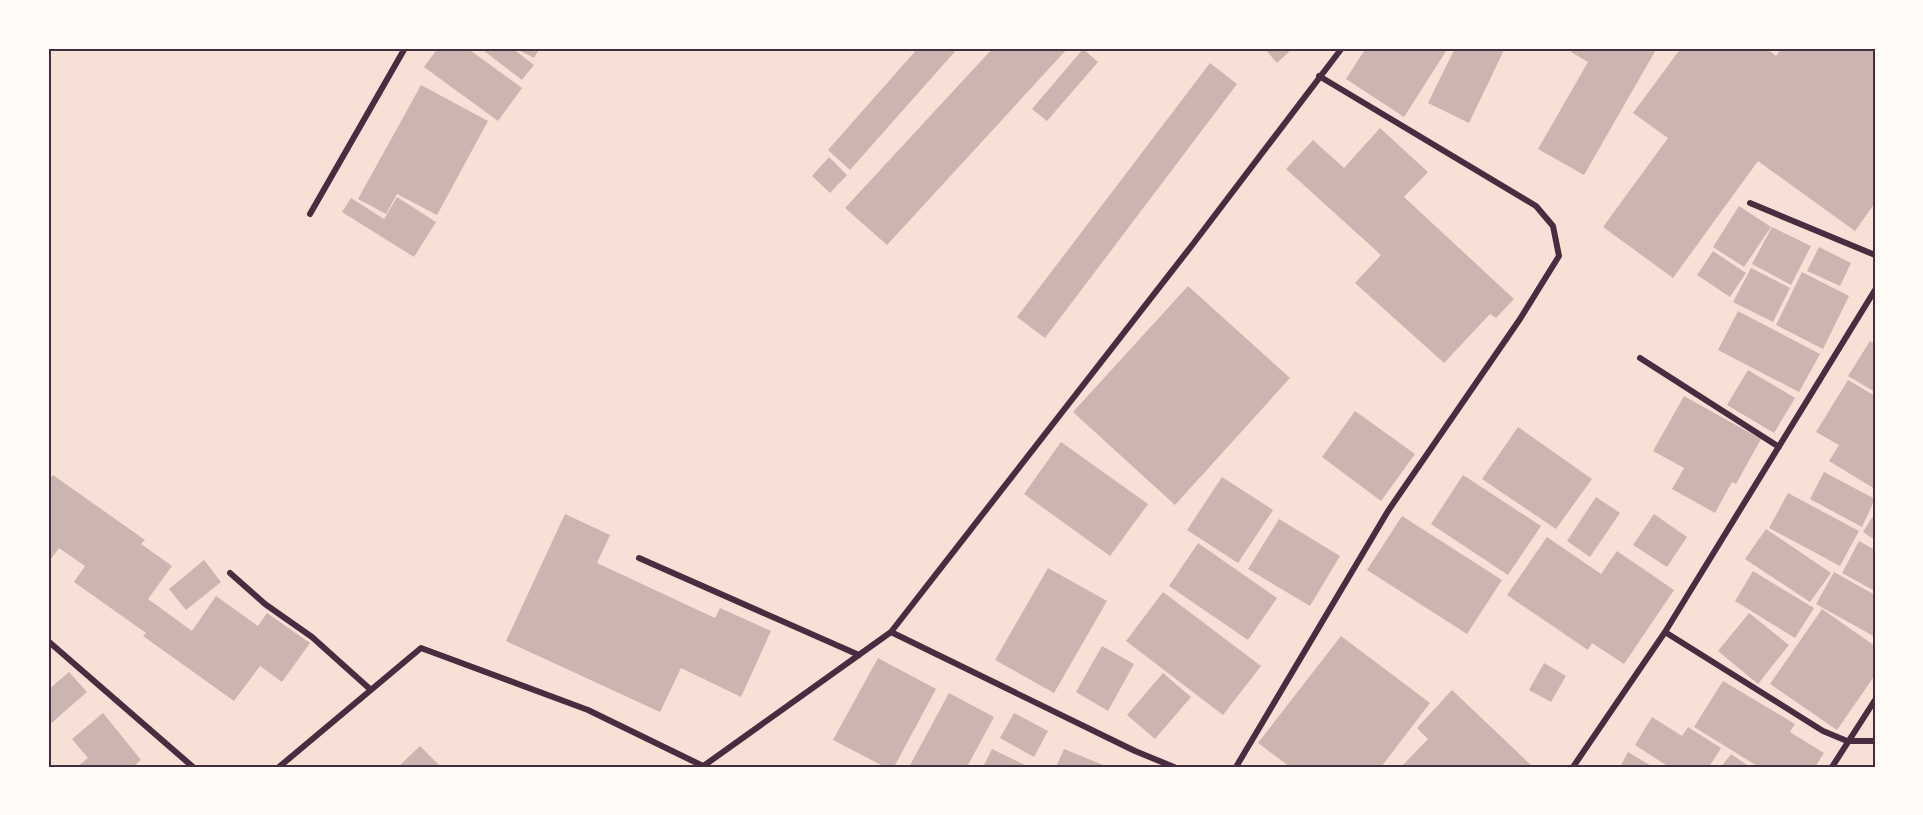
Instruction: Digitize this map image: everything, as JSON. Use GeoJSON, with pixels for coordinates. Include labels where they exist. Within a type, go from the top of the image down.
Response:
{"type":"FeatureCollection","features":[{"type":"Feature","properties":{"kind":"street"},"geometry":{"type":"LineString","coordinates":[[310,214],[405,48]]}},
{"type":"Feature","properties":{"kind":"street"},"geometry":{"type":"LineString","coordinates":[[279,767],[421,648],[588,710],[702,766],[891,632],[1193,244],[1342,48]]}},
{"type":"Feature","properties":{"kind":"street"},"geometry":{"type":"LineString","coordinates":[[1236,767],[1388,511],[1520,319],[1559,256],[1553,226],[1536,206],[1319,76]]}},
{"type":"Feature","properties":{"kind":"street"},"geometry":{"type":"LineString","coordinates":[[1750,203],[1875,255]]}},
{"type":"Feature","properties":{"kind":"street"},"geometry":{"type":"LineString","coordinates":[[1573,767],[1665,632],[1875,290]]}},
{"type":"Feature","properties":{"kind":"street"},"geometry":{"type":"LineString","coordinates":[[1640,358],[1779,447]]}},
{"type":"Feature","properties":{"kind":"street"},"geometry":{"type":"LineString","coordinates":[[639,558],[859,655]]}},
{"type":"Feature","properties":{"kind":"street"},"geometry":{"type":"LineString","coordinates":[[230,573],[265,604],[312,637],[371,690]]}},
{"type":"Feature","properties":{"kind":"street"},"geometry":{"type":"LineString","coordinates":[[891,632],[1135,751],[1174,767]]}},
{"type":"Feature","properties":{"kind":"street"},"geometry":{"type":"LineString","coordinates":[[1665,632],[1822,731],[1847,741],[1875,741]]}},
{"type":"Feature","properties":{"kind":"street"},"geometry":{"type":"LineString","coordinates":[[48,641],[193,767]]}},
{"type":"Feature","properties":{"kind":"street"},"geometry":{"type":"LineString","coordinates":[[1832,767],[1875,700]]}},
{"type":"Feature","properties":{"kind":"building"},"geometry":{"type":"Polygon","coordinates":[[[438,48],[467,48],[522,88],[498,121],[424,67],[438,48]]]}},
{"type":"Feature","properties":{"kind":"building"},"geometry":{"type":"Polygon","coordinates":[[[480,48],[512,48],[534,65],[522,80],[480,48]]]}},
{"type":"Feature","properties":{"kind":"building"},"geometry":{"type":"Polygon","coordinates":[[[515,48],[540,48],[534,58],[515,48]]]}},
{"type":"Feature","properties":{"kind":"building"},"geometry":{"type":"Polygon","coordinates":[[[918,48],[958,48],[850,170],[828,150],[918,48]]]}},
{"type":"Feature","properties":{"kind":"building"},"geometry":{"type":"Polygon","coordinates":[[[993,48],[1068,48],[887,245],[845,208],[993,48]]]}},
{"type":"Feature","properties":{"kind":"building"},"geometry":{"type":"Polygon","coordinates":[[[1264,48],[1293,48],[1277,63],[1264,48]]]}},
{"type":"Feature","properties":{"kind":"building"},"geometry":{"type":"Polygon","coordinates":[[[1366,48],[1448,48],[1404,117],[1346,79],[1366,48]]]}},
{"type":"Feature","properties":{"kind":"building"},"geometry":{"type":"Polygon","coordinates":[[[1455,48],[1505,48],[1469,123],[1428,103],[1455,48]]]}},
{"type":"Feature","properties":{"kind":"building"},"geometry":{"type":"Polygon","coordinates":[[[1573,48],[1657,48],[1584,175],[1538,149],[1588,62],[1571,52],[1573,48]]]}},
{"type":"Feature","properties":{"kind":"building"},"geometry":{"type":"Polygon","coordinates":[[[1681,48],[1766,48],[1776,56],[1782,48],[1875,48],[1875,203],[1855,231],[1758,161],[1673,278],[1603,227],[1668,138],[1633,113],[1681,48]]]}},
{"type":"Feature","properties":{"kind":"building"},"geometry":{"type":"Polygon","coordinates":[[[1083,49],[1098,62],[1047,121],[1032,109],[1083,49]]]}},
{"type":"Feature","properties":{"kind":"building"},"geometry":{"type":"Polygon","coordinates":[[[1210,63],[1237,84],[1045,338],[1017,317],[1210,63]]]}},
{"type":"Feature","properties":{"kind":"building"},"geometry":{"type":"Polygon","coordinates":[[[421,85],[488,121],[437,215],[397,194],[386,214],[358,199],[421,85]]]}},
{"type":"Feature","properties":{"kind":"building"},"geometry":{"type":"Polygon","coordinates":[[[1380,128],[1428,172],[1404,197],[1514,299],[1496,318],[1490,314],[1444,363],[1355,283],[1381,255],[1286,169],[1313,140],[1344,168],[1380,128]]]}},
{"type":"Feature","properties":{"kind":"building"},"geometry":{"type":"Polygon","coordinates":[[[829,157],[847,175],[830,193],[812,176],[829,157]]]}},
{"type":"Feature","properties":{"kind":"building"},"geometry":{"type":"Polygon","coordinates":[[[397,197],[436,222],[414,257],[342,212],[351,198],[384,219],[397,197]]]}},
{"type":"Feature","properties":{"kind":"building"},"geometry":{"type":"Polygon","coordinates":[[[1739,206],[1771,227],[1744,267],[1713,247],[1739,206]]]}},
{"type":"Feature","properties":{"kind":"building"},"geometry":{"type":"Polygon","coordinates":[[[1772,227],[1811,246],[1791,285],[1752,264],[1772,227]]]}},
{"type":"Feature","properties":{"kind":"building"},"geometry":{"type":"Polygon","coordinates":[[[1819,247],[1851,263],[1840,286],[1807,271],[1819,247]]]}},
{"type":"Feature","properties":{"kind":"building"},"geometry":{"type":"Polygon","coordinates":[[[1713,251],[1746,273],[1730,297],[1697,275],[1713,251]]]}},
{"type":"Feature","properties":{"kind":"building"},"geometry":{"type":"Polygon","coordinates":[[[1751,268],[1790,288],[1773,322],[1733,302],[1751,268]]]}},
{"type":"Feature","properties":{"kind":"building"},"geometry":{"type":"Polygon","coordinates":[[[1802,272],[1849,296],[1823,349],[1776,325],[1802,272]]]}},
{"type":"Feature","properties":{"kind":"building"},"geometry":{"type":"Polygon","coordinates":[[[1188,286],[1290,378],[1175,505],[1073,412],[1188,286]]]}},
{"type":"Feature","properties":{"kind":"building"},"geometry":{"type":"Polygon","coordinates":[[[1738,311],[1820,354],[1799,392],[1718,350],[1738,311]]]}},
{"type":"Feature","properties":{"kind":"building"},"geometry":{"type":"Polygon","coordinates":[[[1870,341],[1875,344],[1875,392],[1848,376],[1870,341]]]}},
{"type":"Feature","properties":{"kind":"building"},"geometry":{"type":"Polygon","coordinates":[[[1748,370],[1795,398],[1774,433],[1727,405],[1748,370]]]}},
{"type":"Feature","properties":{"kind":"building"},"geometry":{"type":"Polygon","coordinates":[[[1848,380],[1875,396],[1875,489],[1829,461],[1839,445],[1816,432],[1848,380]]]}},
{"type":"Feature","properties":{"kind":"building"},"geometry":{"type":"Polygon","coordinates":[[[1684,396],[1761,439],[1736,484],[1732,482],[1715,513],[1672,489],[1684,468],[1653,451],[1684,396]]]}},
{"type":"Feature","properties":{"kind":"building"},"geometry":{"type":"Polygon","coordinates":[[[1355,411],[1415,454],[1381,501],[1322,457],[1355,411]]]}},
{"type":"Feature","properties":{"kind":"building"},"geometry":{"type":"Polygon","coordinates":[[[1518,427],[1592,479],[1556,529],[1482,479],[1518,427]]]}},
{"type":"Feature","properties":{"kind":"building"},"geometry":{"type":"Polygon","coordinates":[[[1061,442],[1148,504],[1110,556],[1024,494],[1061,442]]]}},
{"type":"Feature","properties":{"kind":"building"},"geometry":{"type":"Polygon","coordinates":[[[1824,472],[1875,499],[1862,527],[1810,499],[1824,472]]]}},
{"type":"Feature","properties":{"kind":"building"},"geometry":{"type":"Polygon","coordinates":[[[53,475],[145,540],[141,544],[172,566],[148,599],[192,631],[216,596],[258,626],[267,613],[310,643],[282,682],[260,666],[234,701],[143,636],[146,633],[74,582],[85,566],[59,548],[48,563],[48,481],[53,475]]]}},
{"type":"Feature","properties":{"kind":"building"},"geometry":{"type":"Polygon","coordinates":[[[1463,475],[1541,526],[1508,575],[1431,524],[1463,475]]]}},
{"type":"Feature","properties":{"kind":"building"},"geometry":{"type":"Polygon","coordinates":[[[1222,477],[1273,510],[1238,563],[1187,530],[1222,477]]]}},
{"type":"Feature","properties":{"kind":"building"},"geometry":{"type":"Polygon","coordinates":[[[1788,493],[1859,531],[1840,566],[1769,528],[1788,493]]]}},
{"type":"Feature","properties":{"kind":"building"},"geometry":{"type":"Polygon","coordinates":[[[1596,497],[1620,513],[1590,557],[1567,541],[1596,497]]]}},
{"type":"Feature","properties":{"kind":"building"},"geometry":{"type":"Polygon","coordinates":[[[1875,513],[1875,540],[1863,532],[1875,513]]]}},
{"type":"Feature","properties":{"kind":"building"},"geometry":{"type":"Polygon","coordinates":[[[565,514],[610,535],[597,563],[715,618],[720,608],[771,631],[741,697],[681,668],[660,712],[506,641],[565,514]]]}},
{"type":"Feature","properties":{"kind":"building"},"geometry":{"type":"Polygon","coordinates":[[[1654,514],[1687,537],[1667,567],[1633,545],[1654,514]]]}},
{"type":"Feature","properties":{"kind":"building"},"geometry":{"type":"Polygon","coordinates":[[[1402,516],[1502,580],[1467,634],[1367,570],[1402,516]]]}},
{"type":"Feature","properties":{"kind":"building"},"geometry":{"type":"Polygon","coordinates":[[[1279,519],[1340,556],[1310,606],[1248,569],[1279,519]]]}},
{"type":"Feature","properties":{"kind":"building"},"geometry":{"type":"Polygon","coordinates":[[[1766,529],[1831,573],[1810,602],[1745,559],[1766,529]]]}},
{"type":"Feature","properties":{"kind":"building"},"geometry":{"type":"Polygon","coordinates":[[[1547,537],[1601,574],[1617,551],[1674,590],[1624,664],[1592,643],[1588,650],[1507,595],[1547,537]]]}},
{"type":"Feature","properties":{"kind":"building"},"geometry":{"type":"Polygon","coordinates":[[[1859,541],[1875,550],[1875,591],[1842,573],[1859,541]]]}},
{"type":"Feature","properties":{"kind":"building"},"geometry":{"type":"Polygon","coordinates":[[[1198,543],[1277,598],[1248,640],[1169,586],[1198,543]]]}},
{"type":"Feature","properties":{"kind":"building"},"geometry":{"type":"Polygon","coordinates":[[[204,560],[221,582],[186,610],[169,589],[204,560]]]}},
{"type":"Feature","properties":{"kind":"building"},"geometry":{"type":"Polygon","coordinates":[[[1048,568],[1107,601],[1054,693],[995,660],[1048,568]]]}},
{"type":"Feature","properties":{"kind":"building"},"geometry":{"type":"Polygon","coordinates":[[[1753,571],[1814,608],[1795,638],[1735,601],[1753,571]]]}},
{"type":"Feature","properties":{"kind":"building"},"geometry":{"type":"Polygon","coordinates":[[[1834,572],[1875,595],[1875,637],[1816,604],[1834,572]]]}},
{"type":"Feature","properties":{"kind":"building"},"geometry":{"type":"Polygon","coordinates":[[[1163,592],[1261,666],[1223,715],[1126,641],[1163,592]]]}},
{"type":"Feature","properties":{"kind":"building"},"geometry":{"type":"Polygon","coordinates":[[[1822,609],[1875,646],[1875,675],[1837,730],[1770,684],[1822,609]]]}},
{"type":"Feature","properties":{"kind":"building"},"geometry":{"type":"Polygon","coordinates":[[[1749,613],[1789,645],[1758,684],[1718,651],[1749,613]]]}},
{"type":"Feature","properties":{"kind":"building"},"geometry":{"type":"Polygon","coordinates":[[[1341,636],[1430,703],[1381,767],[1290,767],[1258,743],[1341,636]]]}},
{"type":"Feature","properties":{"kind":"building"},"geometry":{"type":"Polygon","coordinates":[[[1102,646],[1134,664],[1108,711],[1076,692],[1102,646]]]}},
{"type":"Feature","properties":{"kind":"building"},"geometry":{"type":"Polygon","coordinates":[[[878,658],[936,689],[894,767],[885,767],[833,740],[878,658]]]}},
{"type":"Feature","properties":{"kind":"building"},"geometry":{"type":"Polygon","coordinates":[[[1544,663],[1566,676],[1551,702],[1529,690],[1544,663]]]}},
{"type":"Feature","properties":{"kind":"building"},"geometry":{"type":"Polygon","coordinates":[[[69,672],[87,692],[48,726],[48,690],[69,672]]]}},
{"type":"Feature","properties":{"kind":"building"},"geometry":{"type":"Polygon","coordinates":[[[1163,673],[1191,697],[1155,739],[1127,715],[1163,673]]]}},
{"type":"Feature","properties":{"kind":"building"},"geometry":{"type":"Polygon","coordinates":[[[1723,681],[1795,724],[1790,732],[1824,753],[1815,767],[1759,767],[1694,727],[1723,681]]]}},
{"type":"Feature","properties":{"kind":"building"},"geometry":{"type":"Polygon","coordinates":[[[1452,690],[1533,767],[1401,767],[1428,739],[1417,728],[1452,690]]]}},
{"type":"Feature","properties":{"kind":"building"},"geometry":{"type":"Polygon","coordinates":[[[949,693],[994,717],[967,767],[909,767],[949,693]]]}},
{"type":"Feature","properties":{"kind":"building"},"geometry":{"type":"Polygon","coordinates":[[[103,713],[141,760],[133,767],[77,767],[88,758],[72,739],[103,713]]]}},
{"type":"Feature","properties":{"kind":"building"},"geometry":{"type":"Polygon","coordinates":[[[1014,713],[1048,731],[1034,757],[1000,738],[1014,713]]]}},
{"type":"Feature","properties":{"kind":"building"},"geometry":{"type":"Polygon","coordinates":[[[1652,717],[1682,736],[1688,727],[1721,748],[1709,767],[1669,767],[1635,745],[1652,717]]]}},
{"type":"Feature","properties":{"kind":"building"},"geometry":{"type":"Polygon","coordinates":[[[420,746],[441,767],[398,767],[420,746]]]}},
{"type":"Feature","properties":{"kind":"building"},"geometry":{"type":"Polygon","coordinates":[[[992,749],[1029,767],[983,767],[992,749]]]}},
{"type":"Feature","properties":{"kind":"building"},"geometry":{"type":"Polygon","coordinates":[[[1064,749],[1108,767],[1056,767],[1064,749]]]}},
{"type":"Feature","properties":{"kind":"building"},"geometry":{"type":"Polygon","coordinates":[[[1628,752],[1653,767],[1620,767],[1628,752]]]}},
{"type":"Feature","properties":{"kind":"building"},"geometry":{"type":"Polygon","coordinates":[[[1731,754],[1750,767],[1721,767],[1731,754]]]}}]}
